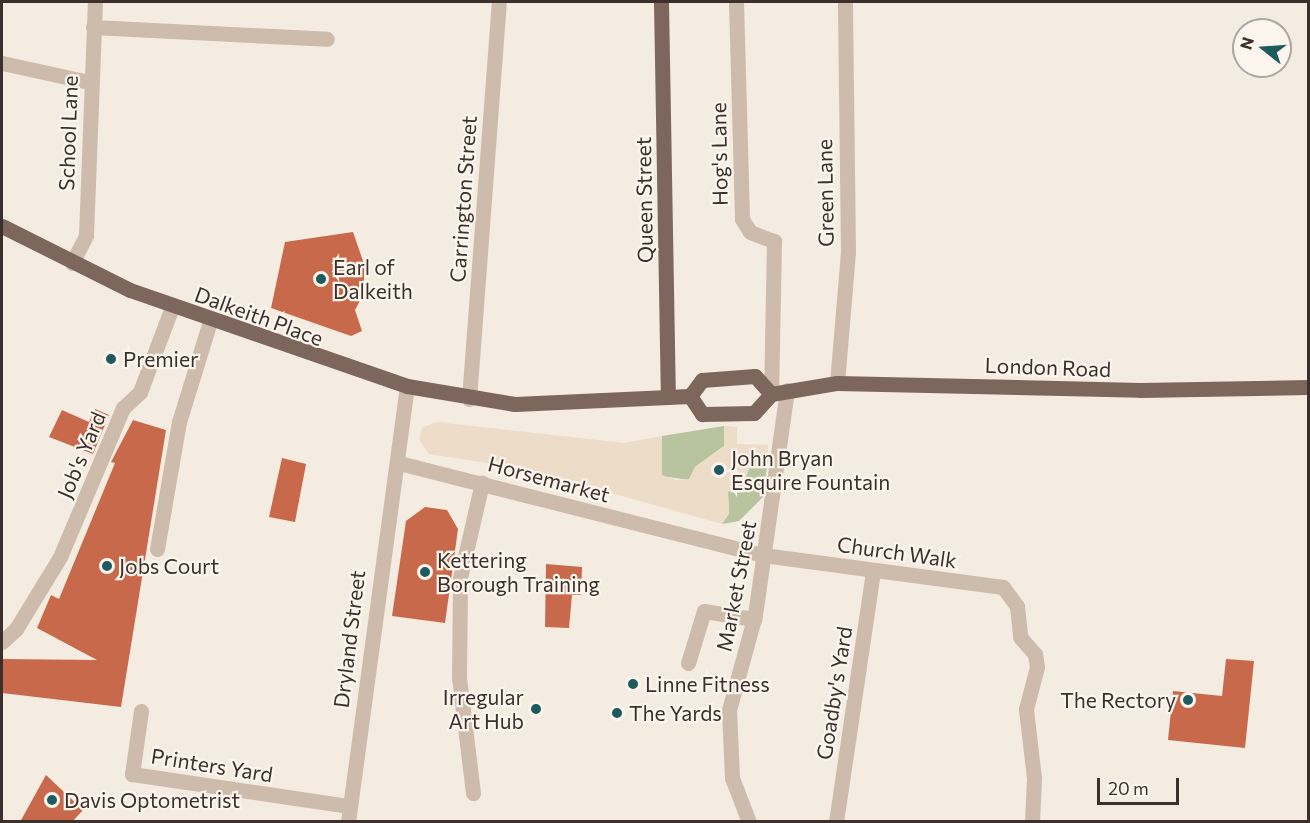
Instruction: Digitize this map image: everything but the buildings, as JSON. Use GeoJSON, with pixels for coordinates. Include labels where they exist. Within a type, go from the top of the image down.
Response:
{"type":"FeatureCollection","features":[{"type":"Feature","properties":{"kind":"main road","name":"Queen Street"},"geometry":{"type":"LineString","coordinates":[[661,2],[668,397]]}},
{"type":"Feature","properties":{"kind":"main road","name":"Dalkeith Place"},"geometry":{"type":"LineString","coordinates":[[2,226],[72,263],[172,307],[407,386],[469,399]]}},
{"type":"Feature","properties":{"kind":"main road"},"geometry":{"type":"LineString","coordinates":[[690,396],[702,380],[755,376],[771,394]]}},
{"type":"Feature","properties":{"kind":"main road","name":"London Road"},"geometry":{"type":"LineString","coordinates":[[788,390],[837,383],[1140,390],[1308,387]]}},
{"type":"Feature","properties":{"kind":"main road"},"geometry":{"type":"LineString","coordinates":[[690,396],[702,414],[754,413],[771,394],[788,390]]}},
{"type":"Feature","properties":{"kind":"main road"},"geometry":{"type":"LineString","coordinates":[[469,399],[514,404],[690,396]]}},
{"type":"Feature","properties":{"kind":"street","name":"School Lane"},"geometry":{"type":"LineString","coordinates":[[72,263],[86,235],[89,82],[95,2]]}},
{"type":"Feature","properties":{"kind":"street","name":"Carrington Street"},"geometry":{"type":"LineString","coordinates":[[469,399],[500,2]]}},
{"type":"Feature","properties":{"kind":"street","name":"Hog's Lane"},"geometry":{"type":"LineString","coordinates":[[736,2],[742,219],[750,232],[774,241],[771,394]]}},
{"type":"Feature","properties":{"kind":"street","name":"Green Lane"},"geometry":{"type":"LineString","coordinates":[[837,383],[848,252],[845,2]]}},
{"type":"Feature","properties":{"kind":"street"},"geometry":{"type":"LineString","coordinates":[[93,27],[327,39]]}},
{"type":"Feature","properties":{"kind":"street"},"geometry":{"type":"LineString","coordinates":[[2,63],[89,82]]}},
{"type":"Feature","properties":{"kind":"street","name":"Job's Yard"},"geometry":{"type":"LineString","coordinates":[[2,642],[16,628],[60,557],[123,408],[140,392],[172,307]]}},
{"type":"Feature","properties":{"kind":"street"},"geometry":{"type":"LineString","coordinates":[[157,549],[179,422],[210,321]]}},
{"type":"Feature","properties":{"kind":"street"},"geometry":{"type":"LineString","coordinates":[[399,463],[407,386]]}},
{"type":"Feature","properties":{"kind":"street","name":"Market Street"},"geometry":{"type":"LineString","coordinates":[[749,822],[732,778],[729,710],[754,620],[788,390]]}},
{"type":"Feature","properties":{"kind":"street","name":"Horsemarket"},"geometry":{"type":"LineString","coordinates":[[399,463],[764,555]]}},
{"type":"Feature","properties":{"kind":"street","name":"Dryland Street"},"geometry":{"type":"LineString","coordinates":[[348,814],[388,498],[399,463]]}},
{"type":"Feature","properties":{"kind":"street"},"geometry":{"type":"LineString","coordinates":[[473,793],[459,678],[460,578],[482,483]]}},
{"type":"Feature","properties":{"kind":"street","name":"Church Walk"},"geometry":{"type":"LineString","coordinates":[[764,555],[1003,587],[1017,606],[1020,637],[1035,654],[1037,667],[1026,709],[1034,778],[1032,822]]}},
{"type":"Feature","properties":{"kind":"street","name":"Goadby's Yard"},"geometry":{"type":"LineString","coordinates":[[836,822],[873,571]]}},
{"type":"Feature","properties":{"kind":"street"},"geometry":{"type":"LineString","coordinates":[[688,663],[704,612],[754,620]]}},
{"type":"Feature","properties":{"kind":"street","name":"Printers Yard"},"geometry":{"type":"LineString","coordinates":[[141,711],[132,774],[348,814]]}},
{"type":"Feature","properties":{"kind":"green space"},"geometry":{"type":"Polygon","coordinates":[[[724,426],[724,446],[695,467],[689,480],[662,476],[662,436],[724,426]]]}},
{"type":"Feature","properties":{"kind":"green space"},"geometry":{"type":"Polygon","coordinates":[[[754,458],[768,459],[763,497],[739,521],[722,524],[729,513],[728,492],[754,458]]]}},
{"type":"Feature","properties":{"kind":"shaded area"},"geometry":{"type":"Polygon","coordinates":[[[438,422],[624,443],[662,436],[662,475],[676,480],[689,479],[695,467],[724,446],[724,426],[737,427],[737,444],[768,445],[768,459],[754,458],[743,484],[728,492],[729,514],[722,524],[526,469],[429,454],[419,439],[423,427],[438,422]]]}},
{"type":"Feature","properties":{"kind":"place","name":"Earl of Dalkeith"},"geometry":{"type":"Point","coordinates":[321,279]}},
{"type":"Feature","properties":{"kind":"place","name":"Premier"},"geometry":{"type":"Point","coordinates":[111,359]}},
{"type":"Feature","properties":{"kind":"place","name":"John Bryan Esquire Fountain"},"geometry":{"type":"Point","coordinates":[719,470]}},
{"type":"Feature","properties":{"kind":"place","name":"Jobs Court"},"geometry":{"type":"Point","coordinates":[107,566]}},
{"type":"Feature","properties":{"kind":"place","name":"Kettering Borough Training"},"geometry":{"type":"Point","coordinates":[425,572]}},
{"type":"Feature","properties":{"kind":"place","name":"Linne Fitness"},"geometry":{"type":"Point","coordinates":[633,684]}},
{"type":"Feature","properties":{"kind":"place","name":"The Rectory"},"geometry":{"type":"Point","coordinates":[1188,700]}},
{"type":"Feature","properties":{"kind":"place","name":"Irregular Art Hub"},"geometry":{"type":"Point","coordinates":[536,709]}},
{"type":"Feature","properties":{"kind":"place","name":"The Yards"},"geometry":{"type":"Point","coordinates":[617,713]}},
{"type":"Feature","properties":{"kind":"place","name":"Davis Optometrist"},"geometry":{"type":"Point","coordinates":[52,800]}}]}
